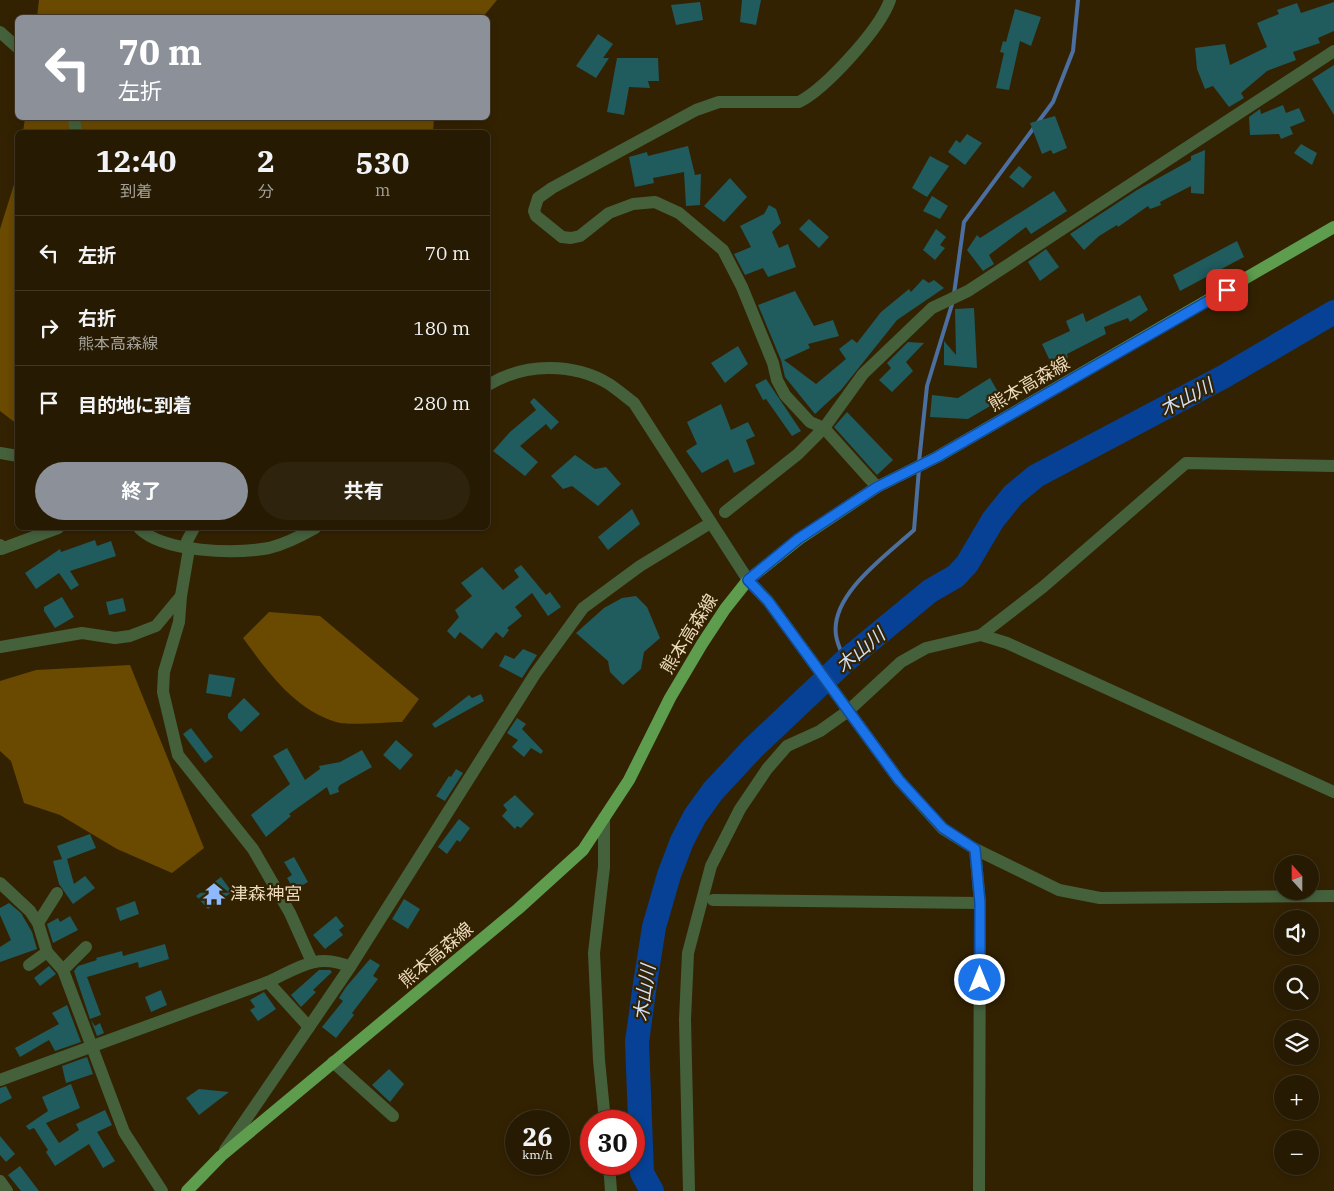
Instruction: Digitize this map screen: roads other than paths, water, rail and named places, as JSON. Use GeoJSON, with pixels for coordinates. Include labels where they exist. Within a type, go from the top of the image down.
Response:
{"type":"FeatureCollection","features":[{"type":"Feature","properties":{"kind":"main road","name":"熊本高森線"},"geometry":{"type":"LineString","coordinates":[[187,1191],[221,1156],[518,909],[583,850],[629,780],[670,698],[702,644],[724,609],[748,580],[798,539],[877,487],[937,457],[1334,227]]}},
{"type":"Feature","properties":{"kind":"street"},"geometry":{"type":"LineString","coordinates":[[877,487],[824,428],[810,422],[785,395],[777,380],[773,363],[742,287],[723,250],[679,213],[655,202],[634,204],[609,213],[580,236],[562,237],[536,216],[534,204],[538,198],[562,182],[696,110],[719,102],[799,102],[808,97],[835,73],[866,38],[884,13],[890,0]]}},
{"type":"Feature","properties":{"kind":"street"},"geometry":{"type":"LineString","coordinates":[[0,32],[15,45]]}},
{"type":"Feature","properties":{"kind":"street"},"geometry":{"type":"LineString","coordinates":[[725,512],[798,454],[824,428],[863,374],[932,308],[968,291],[1334,51]]}},
{"type":"Feature","properties":{"kind":"street"},"geometry":{"type":"LineString","coordinates":[[490,384],[518,371],[548,367],[582,372],[615,389],[634,403],[748,580],[768,601],[839,701],[899,780],[943,828],[975,849],[1059,890],[1100,898],[1334,896]]}},
{"type":"Feature","properties":{"kind":"street"},"geometry":{"type":"LineString","coordinates":[[0,453],[15,456]]}},
{"type":"Feature","properties":{"kind":"street"},"geometry":{"type":"LineString","coordinates":[[689,1191],[685,1020],[688,952],[711,866],[740,809],[767,769],[787,746],[820,731],[848,711],[901,662],[926,648],[981,635],[1043,587],[1186,463],[1334,466]]}},
{"type":"Feature","properties":{"kind":"street"},"geometry":{"type":"LineString","coordinates":[[221,1156],[350,967],[535,674],[583,608],[640,566],[704,526]]}},
{"type":"Feature","properties":{"kind":"street"},"geometry":{"type":"LineString","coordinates":[[0,545],[1,549],[53,530]]}},
{"type":"Feature","properties":{"kind":"street"},"geometry":{"type":"LineString","coordinates":[[142,530],[145,533],[188,549],[232,551],[270,548],[311,530]]}},
{"type":"Feature","properties":{"kind":"street"},"geometry":{"type":"LineString","coordinates":[[193,530],[187,541],[188,549],[179,622],[164,672],[163,692],[178,755],[253,849],[290,913],[312,962]]}},
{"type":"Feature","properties":{"kind":"street"},"geometry":{"type":"LineString","coordinates":[[0,647],[82,633],[115,638],[130,636],[156,626],[181,596]]}},
{"type":"Feature","properties":{"kind":"street"},"geometry":{"type":"LineString","coordinates":[[981,635],[1007,643],[1334,792]]}},
{"type":"Feature","properties":{"kind":"street"},"geometry":{"type":"LineString","coordinates":[[604,818],[604,867],[594,953],[599,1060],[604,1110]]}},
{"type":"Feature","properties":{"kind":"street"},"geometry":{"type":"LineString","coordinates":[[975,849],[980,903],[979,1191]]}},
{"type":"Feature","properties":{"kind":"street"},"geometry":{"type":"LineString","coordinates":[[0,883],[22,902],[38,923],[47,952],[63,970],[124,1132],[162,1191]]}},
{"type":"Feature","properties":{"kind":"street"},"geometry":{"type":"LineString","coordinates":[[38,923],[57,893]]}},
{"type":"Feature","properties":{"kind":"street"},"geometry":{"type":"LineString","coordinates":[[713,900],[980,903]]}},
{"type":"Feature","properties":{"kind":"street"},"geometry":{"type":"LineString","coordinates":[[63,970],[86,947]]}},
{"type":"Feature","properties":{"kind":"street"},"geometry":{"type":"LineString","coordinates":[[29,965],[47,952]]}},
{"type":"Feature","properties":{"kind":"street"},"geometry":{"type":"LineString","coordinates":[[0,1080],[268,982],[312,962],[334,960],[350,967]]}},
{"type":"Feature","properties":{"kind":"street"},"geometry":{"type":"LineString","coordinates":[[268,982],[309,1026]]}},
{"type":"Feature","properties":{"kind":"street"},"geometry":{"type":"LineString","coordinates":[[333,1062],[393,1116]]}},
{"type":"Feature","properties":{"kind":"street"},"geometry":{"type":"LineString","coordinates":[[610,1175],[611,1191]]}},
{"type":"Feature","properties":{"kind":"street"},"geometry":{"type":"LineString","coordinates":[[0,1181],[7,1191]]}},
{"type":"Feature","properties":{"kind":"waterway"},"geometry":{"type":"LineString","coordinates":[[954,294],[964,222],[1053,102],[1073,51],[1078,0]]}},
{"type":"Feature","properties":{"kind":"waterway"},"geometry":{"type":"LineString","coordinates":[[919,462],[927,386],[953,301]]}},
{"type":"Feature","properties":{"kind":"waterway","name":"木山川"},"geometry":{"type":"LineString","coordinates":[[652,1191],[642,1173],[637,1042],[645,984],[654,927],[669,875],[682,841],[695,816],[713,791],[753,748],[845,661],[930,591],[956,576],[967,564],[993,520],[1013,495],[1036,476],[1223,377],[1334,312]]}},
{"type":"Feature","properties":{"kind":"waterway"},"geometry":{"type":"LineString","coordinates":[[845,661],[836,635],[837,620],[842,605],[851,590],[863,576],[914,530],[919,469]]}},
{"type":"Feature","properties":{"kind":"place","name":"津森神宮"},"geometry":{"type":"Point","coordinates":[214,894]}}]}
